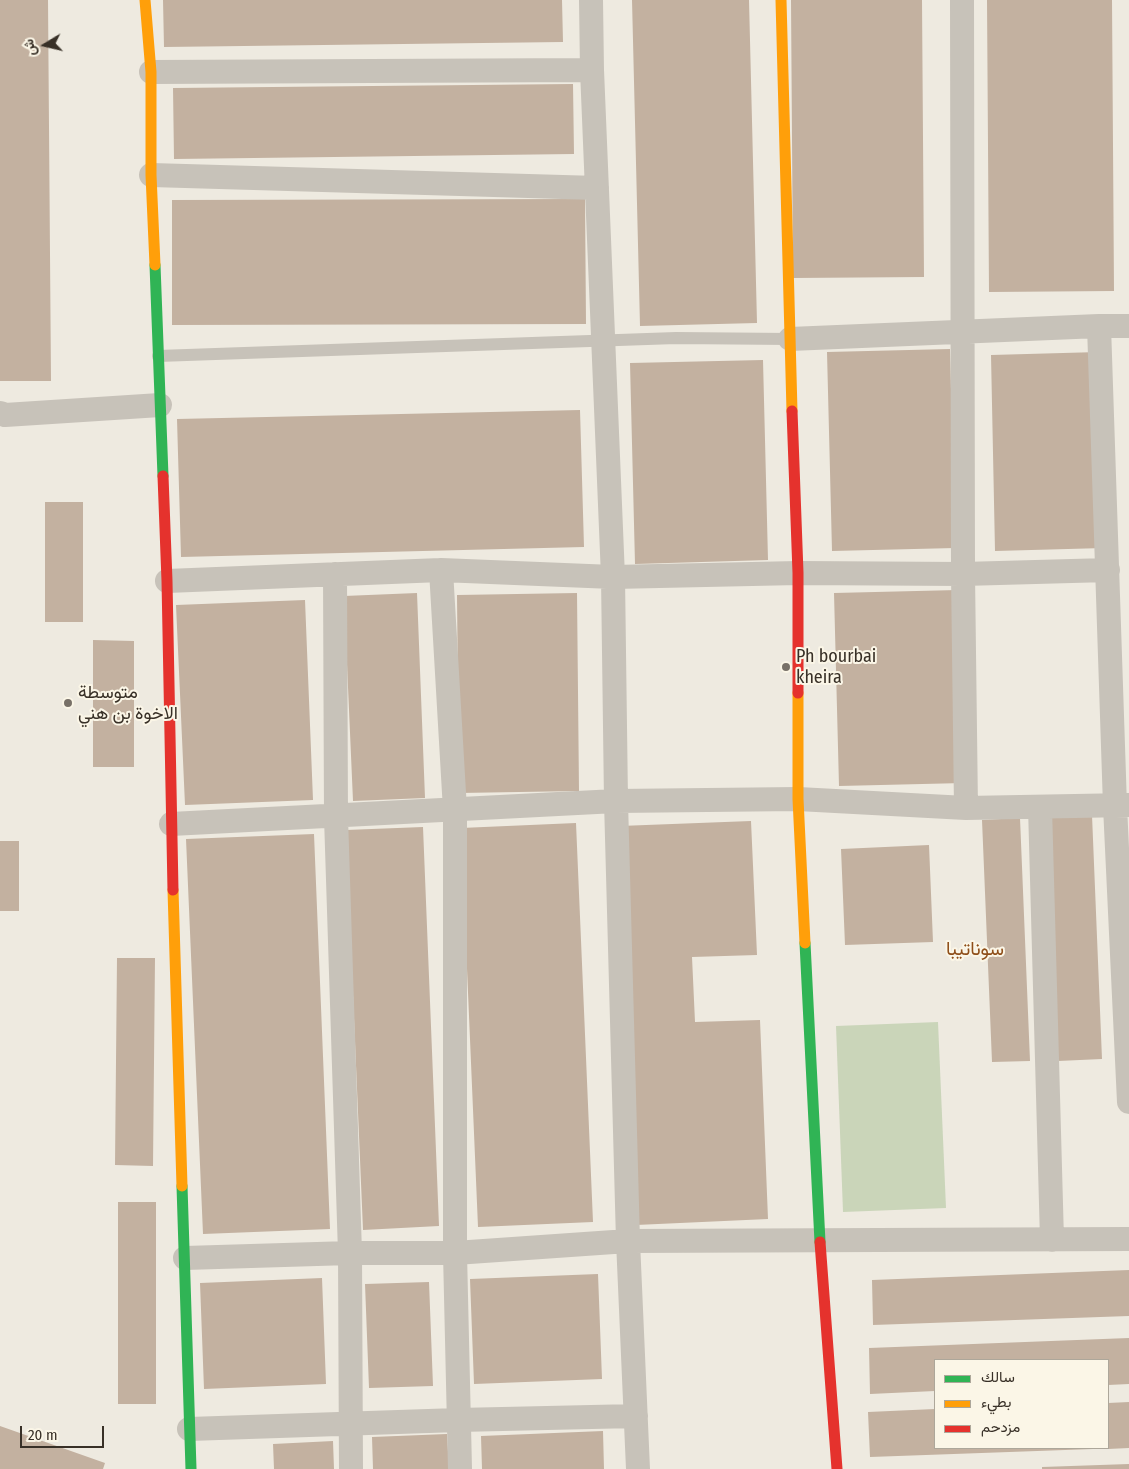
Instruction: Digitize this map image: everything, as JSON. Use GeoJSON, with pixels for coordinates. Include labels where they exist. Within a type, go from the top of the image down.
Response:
{"type":"FeatureCollection","features":[{"type":"Feature","properties":{"kind":"street"},"geometry":{"type":"LineString","coordinates":[[145,0],[151,72],[150,175],[167,581],[171,824],[191,1469]]}},
{"type":"Feature","properties":{"kind":"street"},"geometry":{"type":"LineString","coordinates":[[591,0],[592,70],[612,577],[628,1241],[638,1469]]}},
{"type":"Feature","properties":{"kind":"street"},"geometry":{"type":"LineString","coordinates":[[781,0],[798,573],[798,799],[820,1240],[837,1469]]}},
{"type":"Feature","properties":{"kind":"street"},"geometry":{"type":"LineString","coordinates":[[962,0],[962,574],[966,808]]}},
{"type":"Feature","properties":{"kind":"street"},"geometry":{"type":"LineString","coordinates":[[151,72],[592,70]]}},
{"type":"Feature","properties":{"kind":"street"},"geometry":{"type":"LineString","coordinates":[[150,175],[597,188]]}},
{"type":"Feature","properties":{"kind":"street"},"geometry":{"type":"LineString","coordinates":[[1099,326],[1108,570],[1122,806],[1129,1102]]}},
{"type":"Feature","properties":{"kind":"street"},"geometry":{"type":"LineString","coordinates":[[790,339],[1129,326]]}},
{"type":"Feature","properties":{"kind":"street"},"geometry":{"type":"LineString","coordinates":[[0,413],[5,415],[160,405]]}},
{"type":"Feature","properties":{"kind":"street"},"geometry":{"type":"LineString","coordinates":[[167,581],[441,570],[612,577],[798,573],[962,574],[1108,570]]}},
{"type":"Feature","properties":{"kind":"street"},"geometry":{"type":"LineString","coordinates":[[441,570],[455,810],[455,1253],[460,1469]]}},
{"type":"Feature","properties":{"kind":"street"},"geometry":{"type":"LineString","coordinates":[[335,574],[336,817],[350,1253],[351,1469]]}},
{"type":"Feature","properties":{"kind":"street"},"geometry":{"type":"LineString","coordinates":[[171,824],[336,817],[616,801],[798,799],[966,808],[1122,806]]}},
{"type":"Feature","properties":{"kind":"street"},"geometry":{"type":"LineString","coordinates":[[1040,807],[1052,1240]]}},
{"type":"Feature","properties":{"kind":"street"},"geometry":{"type":"LineString","coordinates":[[185,1258],[350,1253],[455,1253],[628,1241],[1129,1239]]}},
{"type":"Feature","properties":{"kind":"street"},"geometry":{"type":"LineString","coordinates":[[189,1429],[636,1416]]}},
{"type":"Feature","properties":{"kind":"lane"},"geometry":{"type":"LineString","coordinates":[[158,356],[676,338],[790,339]]}},
{"type":"Feature","properties":{"kind":"green space"},"geometry":{"type":"Polygon","coordinates":[[[938,1022],[946,1208],[843,1212],[836,1026],[938,1022]]]}},
{"type":"Feature","properties":{"kind":"building"},"geometry":{"type":"Polygon","coordinates":[[[0,0],[48,0],[51,381],[0,381],[0,0]]]}},
{"type":"Feature","properties":{"kind":"building"},"geometry":{"type":"Polygon","coordinates":[[[163,0],[562,0],[563,42],[164,47],[163,0]]]}},
{"type":"Feature","properties":{"kind":"building"},"geometry":{"type":"Polygon","coordinates":[[[632,0],[749,0],[757,323],[640,326],[632,0]]]}},
{"type":"Feature","properties":{"kind":"building"},"geometry":{"type":"Polygon","coordinates":[[[791,0],[922,0],[924,277],[793,278],[791,0]]]}},
{"type":"Feature","properties":{"kind":"building"},"geometry":{"type":"Polygon","coordinates":[[[987,0],[1112,0],[1114,291],[989,292],[987,0]]]}},
{"type":"Feature","properties":{"kind":"building"},"geometry":{"type":"Polygon","coordinates":[[[573,84],[574,154],[174,159],[173,88],[573,84]]]}},
{"type":"Feature","properties":{"kind":"building"},"geometry":{"type":"Polygon","coordinates":[[[585,199],[586,324],[172,325],[172,200],[585,199]]]}},
{"type":"Feature","properties":{"kind":"building"},"geometry":{"type":"Polygon","coordinates":[[[950,349],[955,548],[832,551],[827,352],[950,349]]]}},
{"type":"Feature","properties":{"kind":"building"},"geometry":{"type":"Polygon","coordinates":[[[1099,352],[1104,548],[995,551],[991,355],[1099,352]]]}},
{"type":"Feature","properties":{"kind":"building"},"geometry":{"type":"Polygon","coordinates":[[[763,360],[768,560],[635,564],[630,363],[763,360]]]}},
{"type":"Feature","properties":{"kind":"building"},"geometry":{"type":"Polygon","coordinates":[[[580,410],[584,547],[181,557],[177,419],[580,410]]]}},
{"type":"Feature","properties":{"kind":"building"},"geometry":{"type":"Polygon","coordinates":[[[45,502],[83,502],[83,622],[45,622],[45,502]]]}},
{"type":"Feature","properties":{"kind":"building"},"geometry":{"type":"Polygon","coordinates":[[[958,590],[964,783],[839,786],[834,593],[958,590]]]}},
{"type":"Feature","properties":{"kind":"building"},"geometry":{"type":"Polygon","coordinates":[[[417,593],[425,798],[353,801],[344,596],[417,593]]]}},
{"type":"Feature","properties":{"kind":"building"},"geometry":{"type":"Polygon","coordinates":[[[577,593],[579,791],[459,793],[457,595],[577,593]]]}},
{"type":"Feature","properties":{"kind":"building"},"geometry":{"type":"Polygon","coordinates":[[[305,600],[313,800],[185,805],[176,605],[305,600]]]}},
{"type":"Feature","properties":{"kind":"building"},"geometry":{"type":"Polygon","coordinates":[[[93,640],[134,641],[134,767],[93,767],[93,640]]]}},
{"type":"Feature","properties":{"kind":"building"},"geometry":{"type":"Polygon","coordinates":[[[1092,815],[1102,1059],[1058,1061],[1048,816],[1092,815]]]}},
{"type":"Feature","properties":{"kind":"building"},"geometry":{"type":"Polygon","coordinates":[[[1020,818],[1030,1061],[992,1062],[982,820],[1020,818]]]}},
{"type":"Feature","properties":{"kind":"building"},"geometry":{"type":"Polygon","coordinates":[[[751,821],[757,955],[692,957],[695,1022],[760,1020],[768,1219],[636,1225],[620,826],[751,821]]]}},
{"type":"Feature","properties":{"kind":"building"},"geometry":{"type":"Polygon","coordinates":[[[576,823],[593,1222],[478,1227],[461,828],[576,823]]]}},
{"type":"Feature","properties":{"kind":"building"},"geometry":{"type":"Polygon","coordinates":[[[423,827],[439,1226],[363,1230],[346,830],[423,827]]]}},
{"type":"Feature","properties":{"kind":"building"},"geometry":{"type":"Polygon","coordinates":[[[314,834],[330,1229],[203,1234],[186,839],[314,834]]]}},
{"type":"Feature","properties":{"kind":"building"},"geometry":{"type":"Polygon","coordinates":[[[0,841],[19,841],[19,911],[0,911],[0,841]]]}},
{"type":"Feature","properties":{"kind":"building"},"geometry":{"type":"Polygon","coordinates":[[[929,845],[933,942],[845,945],[841,849],[929,845]]]}},
{"type":"Feature","properties":{"kind":"building"},"geometry":{"type":"Polygon","coordinates":[[[117,958],[155,958],[153,1166],[115,1165],[117,958]]]}},
{"type":"Feature","properties":{"kind":"building"},"geometry":{"type":"Polygon","coordinates":[[[118,1202],[156,1202],[156,1404],[118,1404],[118,1202]]]}},
{"type":"Feature","properties":{"kind":"building"},"geometry":{"type":"Polygon","coordinates":[[[1129,1270],[1129,1316],[873,1325],[872,1280],[1129,1270]]]}},
{"type":"Feature","properties":{"kind":"building"},"geometry":{"type":"Polygon","coordinates":[[[598,1274],[602,1379],[474,1384],[470,1279],[598,1274]]]}},
{"type":"Feature","properties":{"kind":"building"},"geometry":{"type":"Polygon","coordinates":[[[322,1278],[326,1384],[204,1389],[200,1283],[322,1278]]]}},
{"type":"Feature","properties":{"kind":"building"},"geometry":{"type":"Polygon","coordinates":[[[429,1282],[433,1386],[369,1388],[365,1284],[429,1282]]]}},
{"type":"Feature","properties":{"kind":"building"},"geometry":{"type":"Polygon","coordinates":[[[1129,1338],[1129,1384],[1109,1385],[1109,1359],[934,1359],[934,1391],[870,1394],[869,1348],[1129,1338]]]}},
{"type":"Feature","properties":{"kind":"building"},"geometry":{"type":"Polygon","coordinates":[[[1129,1402],[1129,1448],[1109,1449],[1109,1403],[1129,1402]]]}},
{"type":"Feature","properties":{"kind":"building"},"geometry":{"type":"Polygon","coordinates":[[[934,1409],[934,1449],[1093,1449],[870,1457],[868,1412],[934,1409]]]}},
{"type":"Feature","properties":{"kind":"building"},"geometry":{"type":"Polygon","coordinates":[[[0,1426],[105,1463],[103,1469],[0,1469],[0,1426]]]}},
{"type":"Feature","properties":{"kind":"building"},"geometry":{"type":"Polygon","coordinates":[[[603,1431],[604,1469],[482,1469],[481,1436],[603,1431]]]}},
{"type":"Feature","properties":{"kind":"building"},"geometry":{"type":"Polygon","coordinates":[[[447,1434],[449,1469],[373,1469],[372,1437],[447,1434]]]}},
{"type":"Feature","properties":{"kind":"building"},"geometry":{"type":"Polygon","coordinates":[[[333,1441],[334,1469],[274,1469],[273,1444],[333,1441]]]}},
{"type":"Feature","properties":{"kind":"building"},"geometry":{"type":"Polygon","coordinates":[[[1129,1464],[1129,1469],[1042,1469],[1042,1467],[1129,1464]]]}},
{"type":"Feature","properties":{"kind":"traffic: fast"},"geometry":{"type":"LineString","coordinates":[[155,265],[163,476]]}},
{"type":"Feature","properties":{"kind":"traffic: fast"},"geometry":{"type":"LineString","coordinates":[[805,943],[820,1242]]}},
{"type":"Feature","properties":{"kind":"traffic: fast"},"geometry":{"type":"LineString","coordinates":[[182,1186],[191,1469]]}},
{"type":"Feature","properties":{"kind":"traffic: slow"},"geometry":{"type":"LineString","coordinates":[[145,0],[151,72],[151,175],[155,265]]}},
{"type":"Feature","properties":{"kind":"traffic: slow"},"geometry":{"type":"LineString","coordinates":[[781,0],[792,411]]}},
{"type":"Feature","properties":{"kind":"traffic: slow"},"geometry":{"type":"LineString","coordinates":[[798,693],[798,799],[805,943]]}},
{"type":"Feature","properties":{"kind":"traffic: slow"},"geometry":{"type":"LineString","coordinates":[[173,890],[182,1186]]}},
{"type":"Feature","properties":{"kind":"traffic: jam"},"geometry":{"type":"LineString","coordinates":[[792,411],[798,573],[798,693]]}},
{"type":"Feature","properties":{"kind":"traffic: jam"},"geometry":{"type":"LineString","coordinates":[[163,476],[173,890]]}},
{"type":"Feature","properties":{"kind":"traffic: jam"},"geometry":{"type":"LineString","coordinates":[[820,1242],[837,1469]]}},
{"type":"Feature","properties":{"kind":"place","name":"Ph bourbai kheira"},"geometry":{"type":"Point","coordinates":[786,667]}},
{"type":"Feature","properties":{"kind":"place","name":"متوسطة الاخوة بن هني"},"geometry":{"type":"Point","coordinates":[68,703]}},
{"type":"Feature","properties":{"kind":"district","name":"سوناتيبا"},"geometry":{"type":"Point","coordinates":[975,950]}}]}
